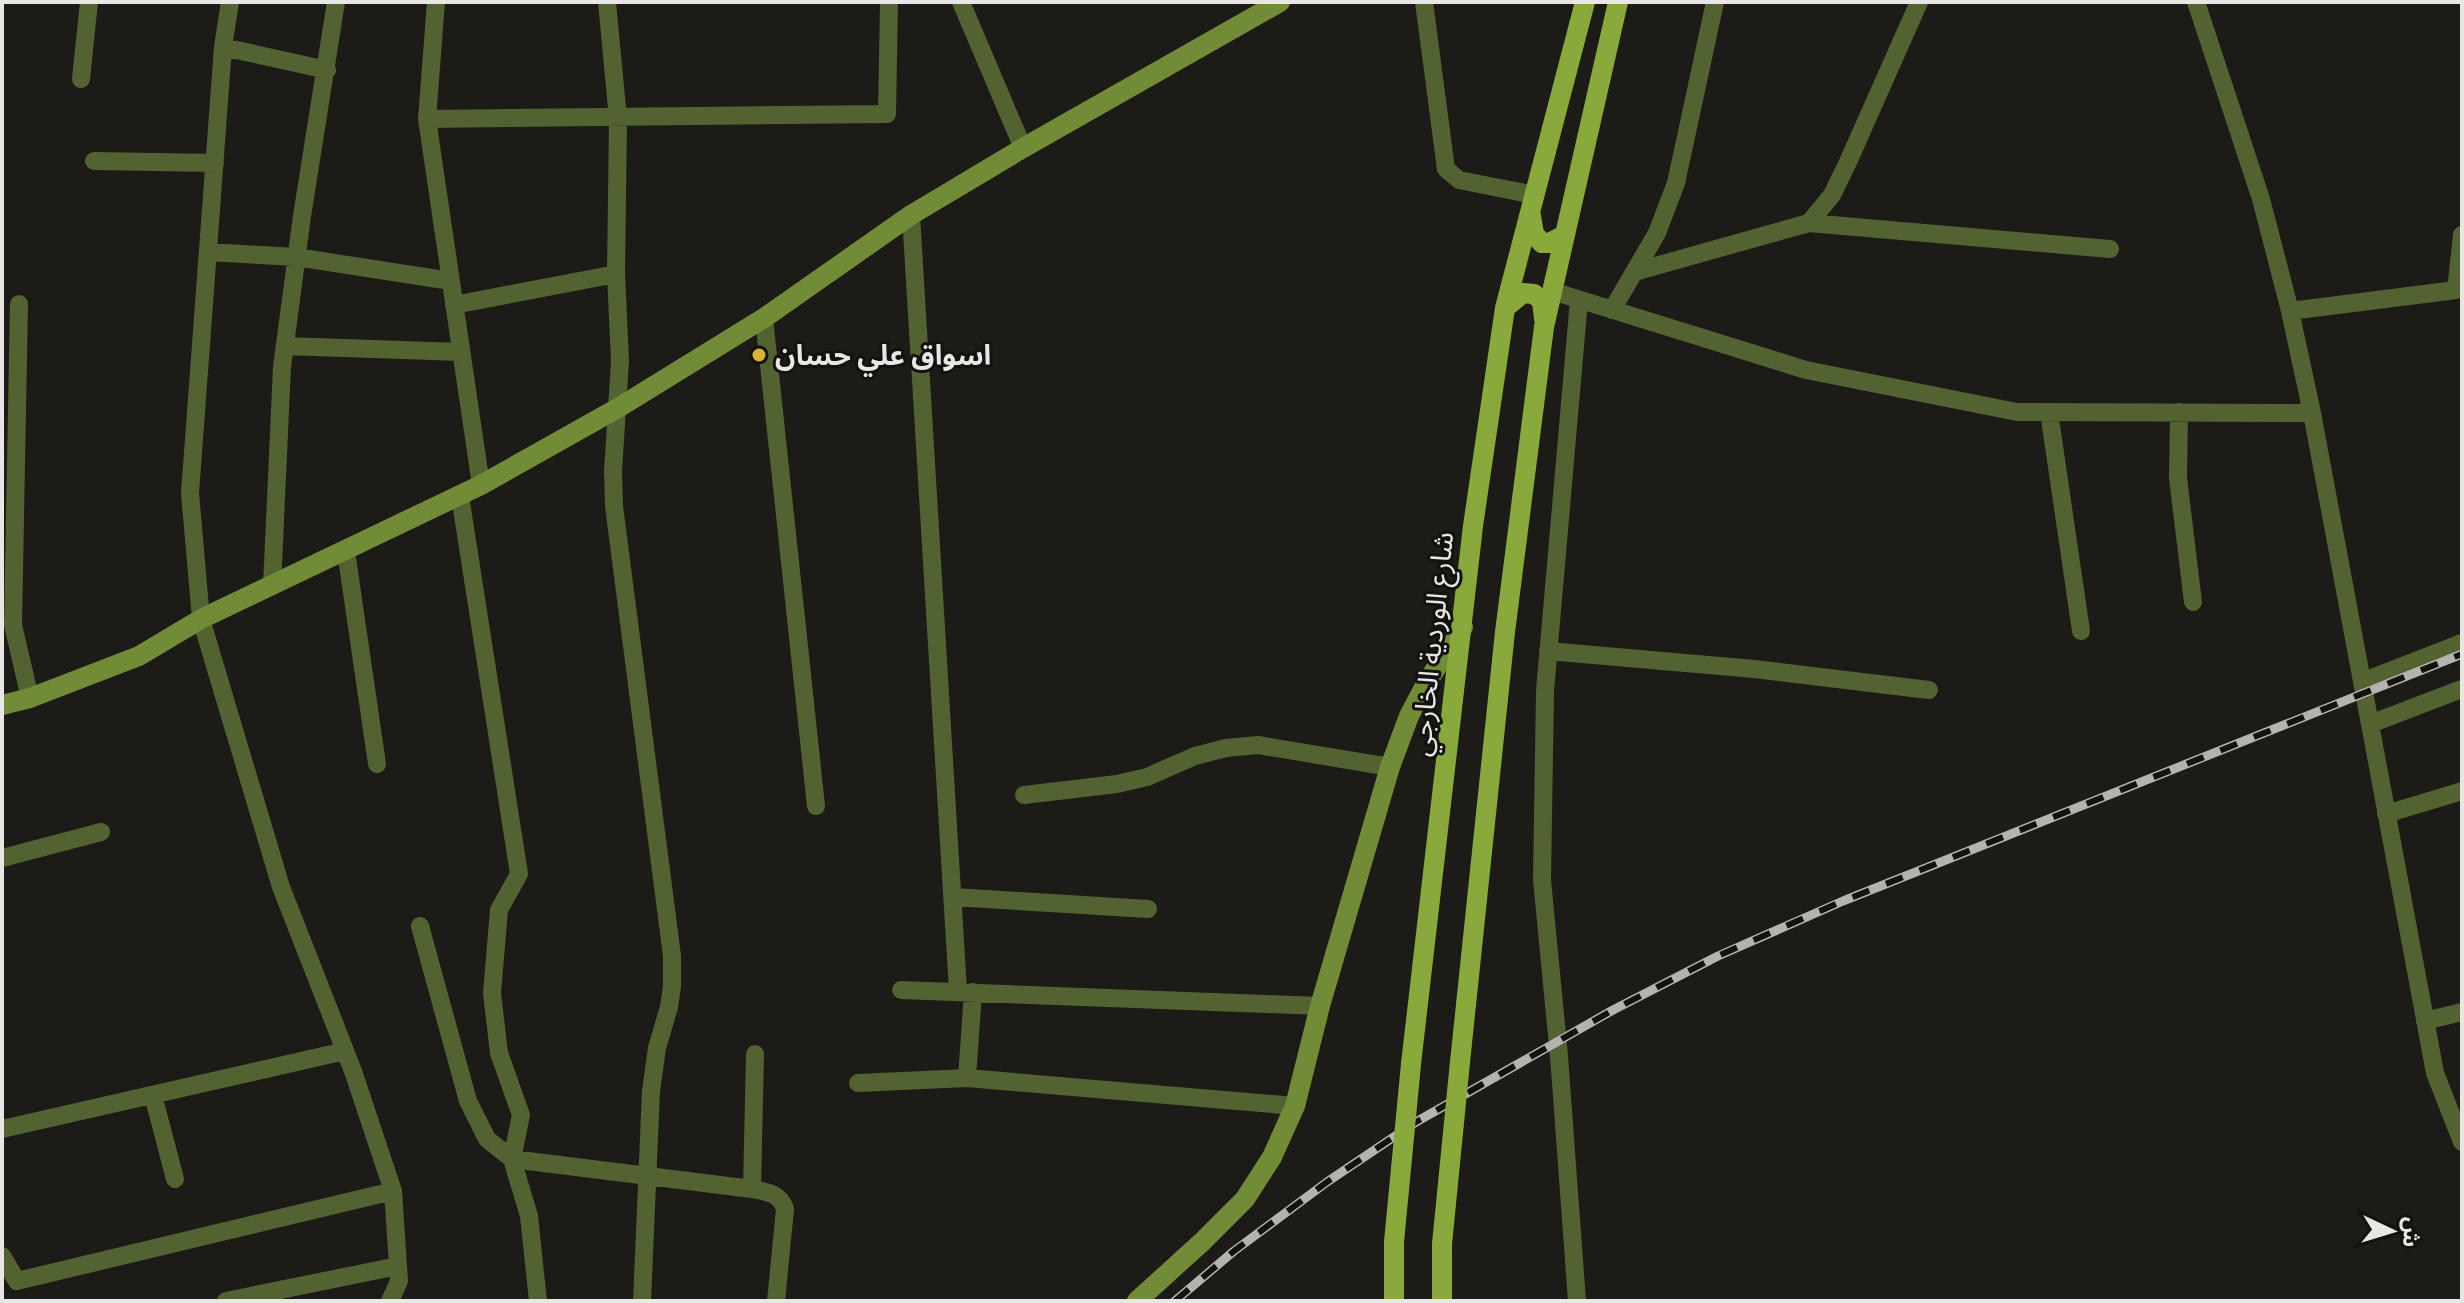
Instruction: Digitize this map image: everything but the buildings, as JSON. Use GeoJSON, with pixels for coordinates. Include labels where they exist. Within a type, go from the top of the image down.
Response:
{"type":"FeatureCollection","features":[{"type":"Feature","properties":{"kind":"main road","name":"شارع الوردية الخارجي"},"geometry":{"type":"LineString","coordinates":[[1394,1301],[1394,1242],[1411,1064],[1486,429],[1505,308],[1585,2]]}},
{"type":"Feature","properties":{"kind":"main road"},"geometry":{"type":"LineString","coordinates":[[1442,1301],[1442,1244],[1505,632],[1544,327],[1618,2]]}},
{"type":"Feature","properties":{"kind":"main road"},"geometry":{"type":"LineString","coordinates":[[1533,204],[1537,240],[1549,243],[1565,235]]}},
{"type":"Feature","properties":{"kind":"main road"},"geometry":{"type":"LineString","coordinates":[[1505,308],[1523,293],[1534,294],[1542,301],[1544,327]]}},
{"type":"Feature","properties":{"kind":"street"},"geometry":{"type":"LineString","coordinates":[[81,79],[89,2]]}},
{"type":"Feature","properties":{"kind":"street"},"geometry":{"type":"LineString","coordinates":[[230,2],[223,47],[190,493],[201,619],[281,887],[345,1051],[393,1191],[399,1281],[390,1301]]}},
{"type":"Feature","properties":{"kind":"street"},"geometry":{"type":"LineString","coordinates":[[272,586],[285,346],[336,2]]}},
{"type":"Feature","properties":{"kind":"street"},"geometry":{"type":"LineString","coordinates":[[436,2],[427,119],[481,485]]}},
{"type":"Feature","properties":{"kind":"street"},"geometry":{"type":"LineString","coordinates":[[607,2],[618,119],[616,274],[620,361],[613,471],[614,506],[672,956],[669,1007],[652,1080],[642,1301]]}},
{"type":"Feature","properties":{"kind":"street"},"geometry":{"type":"LineString","coordinates":[[427,119],[887,114],[889,2]]}},
{"type":"Feature","properties":{"kind":"street"},"geometry":{"type":"LineString","coordinates":[[961,2],[1023,148]]}},
{"type":"Feature","properties":{"kind":"street"},"geometry":{"type":"LineString","coordinates":[[2,705],[30,698],[139,656],[201,619],[481,485],[618,408],[764,318],[911,215],[1280,2]]}},
{"type":"Feature","properties":{"kind":"street"},"geometry":{"type":"LineString","coordinates":[[1424,2],[1446,169],[1459,180],[1533,204]]}},
{"type":"Feature","properties":{"kind":"street"},"geometry":{"type":"LineString","coordinates":[[1612,310],[1657,233],[1676,183],[1715,2]]}},
{"type":"Feature","properties":{"kind":"street"},"geometry":{"type":"LineString","coordinates":[[1809,223],[1832,195],[1919,2]]}},
{"type":"Feature","properties":{"kind":"street"},"geometry":{"type":"LineString","coordinates":[[2196,2],[2261,199],[2290,311],[2312,413],[2435,1073],[2462,1142]]}},
{"type":"Feature","properties":{"kind":"street"},"geometry":{"type":"LineString","coordinates":[[223,47],[327,70]]}},
{"type":"Feature","properties":{"kind":"street"},"geometry":{"type":"LineString","coordinates":[[94,161],[215,163]]}},
{"type":"Feature","properties":{"kind":"street"},"geometry":{"type":"LineString","coordinates":[[911,215],[953,897],[965,992],[967,1078]]}},
{"type":"Feature","properties":{"kind":"street"},"geometry":{"type":"LineString","coordinates":[[1634,272],[1809,223],[2110,249]]}},
{"type":"Feature","properties":{"kind":"street"},"geometry":{"type":"LineString","coordinates":[[2290,311],[2456,290],[2462,235]]}},
{"type":"Feature","properties":{"kind":"street"},"geometry":{"type":"LineString","coordinates":[[208,252],[296,257],[451,281]]}},
{"type":"Feature","properties":{"kind":"street"},"geometry":{"type":"LineString","coordinates":[[454,305],[616,274]]}},
{"type":"Feature","properties":{"kind":"street"},"geometry":{"type":"LineString","coordinates":[[1552,291],[1806,370],[2017,412],[2312,413]]}},
{"type":"Feature","properties":{"kind":"street"},"geometry":{"type":"LineString","coordinates":[[1577,1301],[1542,880],[1545,691],[1579,300]]}},
{"type":"Feature","properties":{"kind":"street"},"geometry":{"type":"LineString","coordinates":[[19,304],[13,625],[30,698]]}},
{"type":"Feature","properties":{"kind":"street"},"geometry":{"type":"LineString","coordinates":[[764,318],[816,806]]}},
{"type":"Feature","properties":{"kind":"street"},"geometry":{"type":"LineString","coordinates":[[285,346],[461,352]]}},
{"type":"Feature","properties":{"kind":"street"},"geometry":{"type":"LineString","coordinates":[[2049,412],[2081,631]]}},
{"type":"Feature","properties":{"kind":"street"},"geometry":{"type":"LineString","coordinates":[[2179,412],[2178,478],[2193,602]]}},
{"type":"Feature","properties":{"kind":"street"},"geometry":{"type":"LineString","coordinates":[[460,496],[519,874],[499,910],[492,970],[499,1053],[521,1115],[512,1159],[529,1216],[538,1301]]}},
{"type":"Feature","properties":{"kind":"street"},"geometry":{"type":"LineString","coordinates":[[346,551],[377,764]]}},
{"type":"Feature","properties":{"kind":"street"},"geometry":{"type":"LineString","coordinates":[[1137,1301],[1245,1199],[1272,1157],[1295,1106],[1320,1006],[1390,767],[1409,716],[1463,627]]}},
{"type":"Feature","properties":{"kind":"street"},"geometry":{"type":"LineString","coordinates":[[2362,682],[2462,643]]}},
{"type":"Feature","properties":{"kind":"street"},"geometry":{"type":"LineString","coordinates":[[1548,651],[1754,669],[1929,690]]}},
{"type":"Feature","properties":{"kind":"street"},"geometry":{"type":"LineString","coordinates":[[2370,724],[2462,689]]}},
{"type":"Feature","properties":{"kind":"street"},"geometry":{"type":"LineString","coordinates":[[1024,795],[1117,784],[1147,777],[1195,756],[1226,748],[1258,745],[1390,767]]}},
{"type":"Feature","properties":{"kind":"street"},"geometry":{"type":"LineString","coordinates":[[2386,814],[2462,791]]}},
{"type":"Feature","properties":{"kind":"street"},"geometry":{"type":"LineString","coordinates":[[2,858],[101,832]]}},
{"type":"Feature","properties":{"kind":"street"},"geometry":{"type":"LineString","coordinates":[[953,897],[1148,909]]}},
{"type":"Feature","properties":{"kind":"street"},"geometry":{"type":"LineString","coordinates":[[420,926],[468,1101],[487,1139],[512,1159],[774,1194],[785,1209],[776,1301]]}},
{"type":"Feature","properties":{"kind":"street"},"geometry":{"type":"LineString","coordinates":[[901,990],[1320,1006]]}},
{"type":"Feature","properties":{"kind":"street"},"geometry":{"type":"LineString","coordinates":[[2425,1021],[2462,1012]]}},
{"type":"Feature","properties":{"kind":"street"},"geometry":{"type":"LineString","coordinates":[[2,1129],[345,1051]]}},
{"type":"Feature","properties":{"kind":"street"},"geometry":{"type":"LineString","coordinates":[[752,1189],[755,1054]]}},
{"type":"Feature","properties":{"kind":"street"},"geometry":{"type":"LineString","coordinates":[[858,1083],[967,1078],[1295,1106]]}},
{"type":"Feature","properties":{"kind":"street"},"geometry":{"type":"LineString","coordinates":[[153,1095],[175,1179]]}},
{"type":"Feature","properties":{"kind":"street"},"geometry":{"type":"LineString","coordinates":[[2,1256],[17,1281],[393,1191]]}},
{"type":"Feature","properties":{"kind":"street"},"geometry":{"type":"LineString","coordinates":[[226,1301],[398,1266]]}},
{"type":"Feature","properties":{"kind":"railway"},"geometry":{"type":"LineString","coordinates":[[1175,1301],[1234,1251],[1327,1182],[1416,1122],[1613,1010],[1718,956],[1843,901],[2462,654]]}},
{"type":"Feature","properties":{"kind":"place","name":"اسواق علي حسان"},"geometry":{"type":"Point","coordinates":[759,355]}}]}
